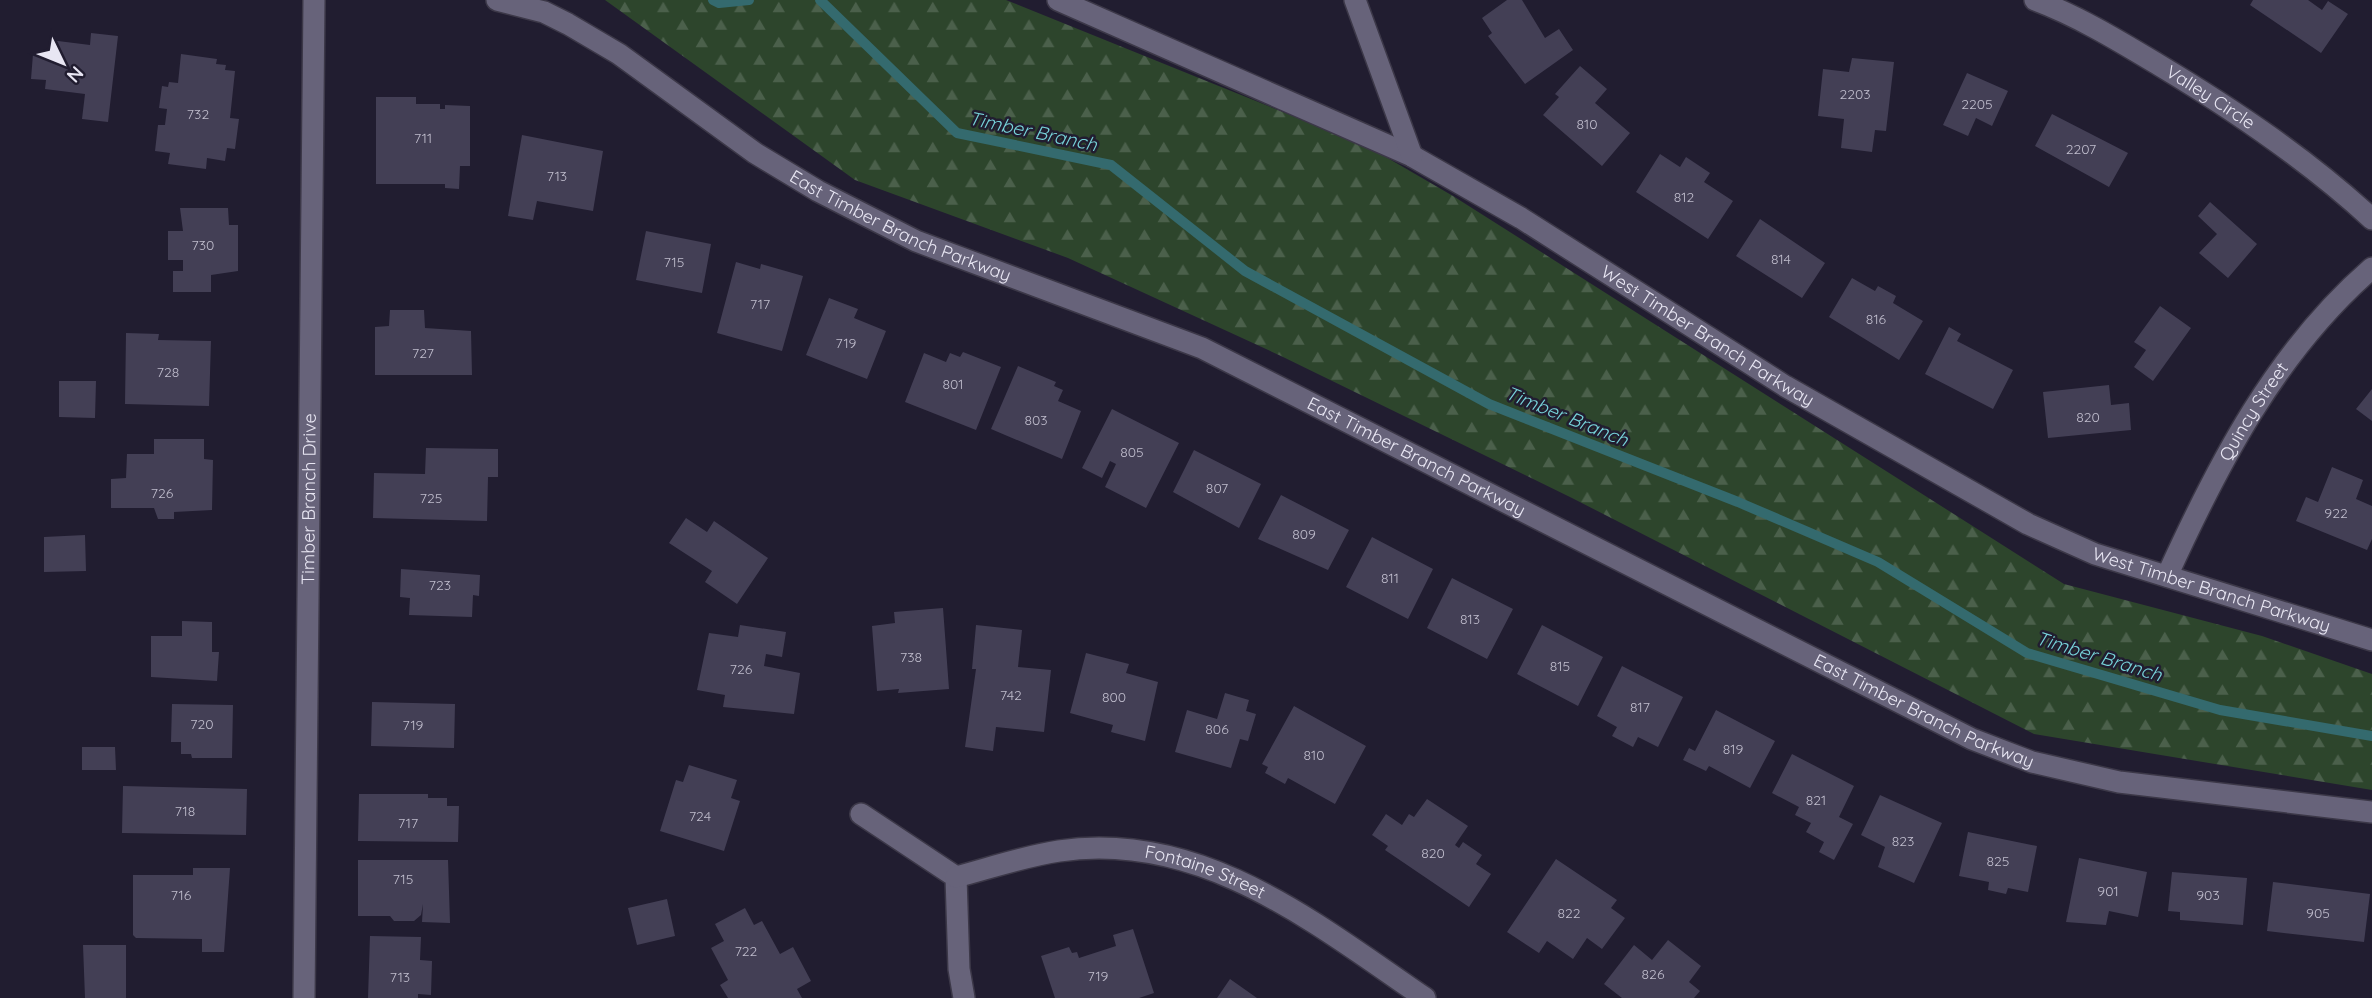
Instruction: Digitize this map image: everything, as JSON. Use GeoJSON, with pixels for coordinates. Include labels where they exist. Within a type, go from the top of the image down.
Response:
{"type":"FeatureCollection","features":[{"type":"Feature","properties":{"kind":"street","name":"Timber Branch Drive"},"geometry":{"type":"LineString","coordinates":[[304,998],[314,0]]}},
{"type":"Feature","properties":{"kind":"street","name":"East Timber Branch Parkway"},"geometry":{"type":"LineString","coordinates":[[497,0],[544,12],[578,30],[619,54],[755,153],[818,191],[916,241],[1202,348],[1972,739],[2032,762],[2119,782],[2372,812]]}},
{"type":"Feature","properties":{"kind":"street","name":"West Timber Branch Parkway"},"geometry":{"type":"LineString","coordinates":[[1058,0],[1412,156],[1521,218],[1785,386],[2028,524],[2095,554],[2372,640]]}},
{"type":"Feature","properties":{"kind":"street"},"geometry":{"type":"LineString","coordinates":[[1355,0],[1412,156]]}},
{"type":"Feature","properties":{"kind":"street","name":"Valley Circle"},"geometry":{"type":"LineString","coordinates":[[2035,0],[2119,41],[2221,102],[2271,136],[2372,219]]}},
{"type":"Feature","properties":{"kind":"street","name":"Quincy Street"},"geometry":{"type":"LineString","coordinates":[[2167,576],[2212,477],[2267,388],[2328,313],[2372,268]]}},
{"type":"Feature","properties":{"kind":"street"},"geometry":{"type":"LineString","coordinates":[[861,814],[956,877],[959,969],[964,998]]}},
{"type":"Feature","properties":{"kind":"street","name":"Fontaine Street"},"geometry":{"type":"LineString","coordinates":[[956,877],[1060,850],[1118,849],[1179,857],[1237,879],[1347,944],[1425,998]]}},
{"type":"Feature","properties":{"kind":"green space"},"geometry":{"type":"Polygon","coordinates":[[[605,0],[1006,0],[1367,146],[1453,196],[2064,584],[2262,636],[2372,674],[2372,790],[2034,734],[1572,498],[1281,356],[1068,258],[855,180],[605,0]]]}},
{"type":"Feature","properties":{"kind":"building"},"geometry":{"type":"Polygon","coordinates":[[[1507,0],[1522,0],[1545,38],[1559,29],[1573,50],[1525,84],[1488,36],[1492,33],[1482,18],[1507,0]]]}},
{"type":"Feature","properties":{"kind":"building"},"geometry":{"type":"Polygon","coordinates":[[[2253,0],[2308,0],[2322,10],[2328,1],[2348,14],[2321,53],[2250,5],[2253,0]]]}},
{"type":"Feature","properties":{"kind":"building"},"geometry":{"type":"Polygon","coordinates":[[[91,33],[118,36],[108,122],[82,119],[85,94],[45,89],[46,80],[31,79],[33,54],[48,56],[50,40],[90,45],[91,33]]]}},
{"type":"Feature","properties":{"kind":"building"},"geometry":{"type":"Polygon","coordinates":[[[181,54],[217,59],[216,64],[226,65],[225,70],[235,71],[230,118],[239,119],[235,149],[227,148],[225,161],[207,158],[206,169],[168,164],[170,153],[155,151],[158,125],[165,125],[167,109],[159,108],[162,86],[168,87],[169,82],[178,83],[181,54]]]}},
{"type":"Feature","properties":{"kind":"building"},"geometry":{"type":"Polygon","coordinates":[[[1852,58],[1894,62],[1886,131],[1875,130],[1872,152],[1841,148],[1844,119],[1818,116],[1823,69],[1849,72],[1852,58]]]}},
{"type":"Feature","properties":{"kind":"building"},"geometry":{"type":"Polygon","coordinates":[[[1580,66],[1607,89],[1595,103],[1630,133],[1602,166],[1543,115],[1559,97],[1555,94],[1580,66]]]}},
{"type":"Feature","properties":{"kind":"building"},"geometry":{"type":"Polygon","coordinates":[[[1967,73],[2008,91],[1992,126],[1976,118],[1968,136],[1943,125],[1967,73]]]}},
{"type":"Feature","properties":{"kind":"building"},"geometry":{"type":"Polygon","coordinates":[[[376,97],[416,97],[416,104],[440,104],[440,109],[445,109],[445,105],[470,106],[470,166],[460,166],[459,189],[445,188],[445,184],[376,184],[376,97]]]}},
{"type":"Feature","properties":{"kind":"building"},"geometry":{"type":"Polygon","coordinates":[[[2052,114],[2128,153],[2109,187],[2035,146],[2052,114]]]}},
{"type":"Feature","properties":{"kind":"building"},"geometry":{"type":"Polygon","coordinates":[[[522,135],[603,151],[593,211],[537,201],[533,220],[508,216],[522,135]]]}},
{"type":"Feature","properties":{"kind":"building"},"geometry":{"type":"Polygon","coordinates":[[[1660,154],[1680,167],[1686,157],[1710,173],[1704,182],[1733,201],[1708,239],[1636,192],[1660,154]]]}},
{"type":"Feature","properties":{"kind":"building"},"geometry":{"type":"Polygon","coordinates":[[[2210,202],[2257,244],[2228,278],[2199,253],[2217,234],[2198,216],[2210,202]]]}},
{"type":"Feature","properties":{"kind":"building"},"geometry":{"type":"Polygon","coordinates":[[[180,208],[228,208],[229,225],[238,225],[238,271],[211,275],[211,292],[173,292],[173,271],[183,271],[183,260],[168,260],[168,231],[183,231],[180,208]]]}},
{"type":"Feature","properties":{"kind":"building"},"geometry":{"type":"Polygon","coordinates":[[[1760,219],[1825,263],[1802,298],[1736,256],[1760,219]]]}},
{"type":"Feature","properties":{"kind":"building"},"geometry":{"type":"Polygon","coordinates":[[[646,231],[711,244],[702,293],[636,280],[646,231]]]}},
{"type":"Feature","properties":{"kind":"building"},"geometry":{"type":"Polygon","coordinates":[[[736,262],[760,269],[761,264],[803,276],[782,351],[717,333],[736,262]]]}},
{"type":"Feature","properties":{"kind":"building"},"geometry":{"type":"Polygon","coordinates":[[[1852,278],[1875,291],[1878,286],[1896,296],[1893,303],[1923,321],[1899,360],[1829,317],[1852,278]]]}},
{"type":"Feature","properties":{"kind":"building"},"geometry":{"type":"Polygon","coordinates":[[[829,298],[858,309],[854,318],[886,331],[867,379],[806,355],[829,298]]]}},
{"type":"Feature","properties":{"kind":"building"},"geometry":{"type":"Polygon","coordinates":[[[2160,306],[2191,328],[2153,381],[2134,367],[2146,350],[2134,342],[2160,306]]]}},
{"type":"Feature","properties":{"kind":"building"},"geometry":{"type":"Polygon","coordinates":[[[390,310],[424,310],[425,328],[471,331],[472,375],[375,375],[375,327],[389,326],[390,310]]]}},
{"type":"Feature","properties":{"kind":"building"},"geometry":{"type":"Polygon","coordinates":[[[1949,327],[1961,334],[1957,341],[2013,370],[1993,409],[1925,374],[1949,327]]]}},
{"type":"Feature","properties":{"kind":"building"},"geometry":{"type":"Polygon","coordinates":[[[126,333],[159,334],[158,340],[211,341],[209,406],[125,404],[126,333]]]}},
{"type":"Feature","properties":{"kind":"building"},"geometry":{"type":"Polygon","coordinates":[[[963,352],[1001,367],[976,430],[905,402],[924,353],[946,362],[950,353],[960,357],[963,352]]]}},
{"type":"Feature","properties":{"kind":"building"},"geometry":{"type":"Polygon","coordinates":[[[1018,366],[1056,382],[1054,386],[1063,390],[1058,401],[1081,411],[1062,459],[991,429],[1018,366]]]}},
{"type":"Feature","properties":{"kind":"building"},"geometry":{"type":"Polygon","coordinates":[[[59,381],[96,381],[95,418],[59,417],[59,381]]]}},
{"type":"Feature","properties":{"kind":"building"},"geometry":{"type":"Polygon","coordinates":[[[2109,385],[2111,405],[2129,403],[2131,430],[2048,438],[2043,392],[2109,385]]]}},
{"type":"Feature","properties":{"kind":"building"},"geometry":{"type":"Polygon","coordinates":[[[2372,389],[2372,421],[2356,409],[2372,389]]]}},
{"type":"Feature","properties":{"kind":"building"},"geometry":{"type":"Polygon","coordinates":[[[1112,409],[1179,443],[1146,508],[1105,487],[1116,464],[1110,461],[1102,478],[1082,468],[1112,409]]]}},
{"type":"Feature","properties":{"kind":"building"},"geometry":{"type":"Polygon","coordinates":[[[154,439],[204,439],[204,459],[213,460],[212,510],[174,512],[174,519],[158,519],[154,508],[111,508],[111,479],[126,478],[127,454],[154,454],[154,439]]]}},
{"type":"Feature","properties":{"kind":"building"},"geometry":{"type":"Polygon","coordinates":[[[426,448],[498,449],[498,477],[488,477],[487,521],[373,518],[374,473],[425,474],[426,448]]]}},
{"type":"Feature","properties":{"kind":"building"},"geometry":{"type":"Polygon","coordinates":[[[1194,450],[1261,484],[1239,528],[1173,492],[1194,450]]]}},
{"type":"Feature","properties":{"kind":"building"},"geometry":{"type":"Polygon","coordinates":[[[2332,467],[2363,480],[2356,499],[2372,506],[2372,539],[2367,550],[2296,521],[2306,497],[2318,502],[2332,467]]]}},
{"type":"Feature","properties":{"kind":"building"},"geometry":{"type":"Polygon","coordinates":[[[1281,495],[1349,530],[1328,570],[1258,539],[1281,495]]]}},
{"type":"Feature","properties":{"kind":"building"},"geometry":{"type":"Polygon","coordinates":[[[686,518],[707,532],[714,521],[768,558],[737,604],[705,582],[712,571],[669,543],[686,518]]]}},
{"type":"Feature","properties":{"kind":"building"},"geometry":{"type":"Polygon","coordinates":[[[85,535],[86,571],[44,572],[44,537],[85,535]]]}},
{"type":"Feature","properties":{"kind":"building"},"geometry":{"type":"Polygon","coordinates":[[[1372,537],[1433,569],[1408,619],[1346,587],[1372,537]]]}},
{"type":"Feature","properties":{"kind":"building"},"geometry":{"type":"Polygon","coordinates":[[[401,569],[480,575],[479,596],[473,595],[472,617],[409,615],[410,598],[400,597],[401,569]]]}},
{"type":"Feature","properties":{"kind":"building"},"geometry":{"type":"Polygon","coordinates":[[[1452,578],[1513,609],[1487,659],[1427,628],[1452,578]]]}},
{"type":"Feature","properties":{"kind":"building"},"geometry":{"type":"Polygon","coordinates":[[[943,608],[949,689],[898,693],[899,689],[877,691],[872,626],[895,623],[894,612],[943,608]]]}},
{"type":"Feature","properties":{"kind":"building"},"geometry":{"type":"Polygon","coordinates":[[[182,621],[212,622],[212,652],[219,652],[217,681],[151,677],[151,636],[182,636],[182,621]]]}},
{"type":"Feature","properties":{"kind":"building"},"geometry":{"type":"Polygon","coordinates":[[[740,625],[786,632],[782,657],[766,654],[764,666],[800,673],[794,714],[723,707],[725,695],[697,690],[709,633],[738,637],[740,625]]]}},
{"type":"Feature","properties":{"kind":"building"},"geometry":{"type":"Polygon","coordinates":[[[976,625],[1022,630],[1018,667],[1051,670],[1044,732],[996,727],[993,751],[965,747],[976,669],[972,669],[976,625]]]}},
{"type":"Feature","properties":{"kind":"building"},"geometry":{"type":"Polygon","coordinates":[[[1542,625],[1603,657],[1578,706],[1517,674],[1542,625]]]}},
{"type":"Feature","properties":{"kind":"building"},"geometry":{"type":"Polygon","coordinates":[[[1086,653],[1129,664],[1126,673],[1158,682],[1145,741],[1111,732],[1113,725],[1070,713],[1086,653]]]}},
{"type":"Feature","properties":{"kind":"building"},"geometry":{"type":"Polygon","coordinates":[[[1622,666],[1683,697],[1658,747],[1638,737],[1633,747],[1612,736],[1617,727],[1597,716],[1622,666]]]}},
{"type":"Feature","properties":{"kind":"building"},"geometry":{"type":"Polygon","coordinates":[[[1225,693],[1249,700],[1246,711],[1256,714],[1248,741],[1240,739],[1231,768],[1175,752],[1187,710],[1217,719],[1225,693]]]}},
{"type":"Feature","properties":{"kind":"building"},"geometry":{"type":"Polygon","coordinates":[[[372,702],[455,704],[454,748],[371,746],[372,702]]]}},
{"type":"Feature","properties":{"kind":"building"},"geometry":{"type":"Polygon","coordinates":[[[172,704],[233,705],[232,758],[192,758],[191,754],[181,754],[181,742],[171,742],[172,704]]]}},
{"type":"Feature","properties":{"kind":"building"},"geometry":{"type":"Polygon","coordinates":[[[1294,706],[1366,746],[1335,804],[1288,778],[1285,784],[1265,773],[1268,767],[1262,764],[1294,706]]]}},
{"type":"Feature","properties":{"kind":"building"},"geometry":{"type":"Polygon","coordinates":[[[1716,710],[1775,741],[1750,788],[1709,766],[1706,771],[1683,760],[1689,748],[1695,751],[1716,710]]]}},
{"type":"Feature","properties":{"kind":"building"},"geometry":{"type":"Polygon","coordinates":[[[82,747],[115,747],[116,770],[82,770],[82,747]]]}},
{"type":"Feature","properties":{"kind":"building"},"geometry":{"type":"Polygon","coordinates":[[[1792,754],[1854,786],[1839,817],[1853,824],[1834,860],[1819,852],[1824,842],[1806,832],[1811,823],[1795,815],[1799,807],[1772,793],[1792,754]]]}},
{"type":"Feature","properties":{"kind":"building"},"geometry":{"type":"Polygon","coordinates":[[[689,765],[737,780],[731,798],[740,801],[724,851],[660,831],[676,780],[683,782],[689,765]]]}},
{"type":"Feature","properties":{"kind":"building"},"geometry":{"type":"Polygon","coordinates":[[[123,786],[247,789],[246,835],[122,833],[123,786]]]}},
{"type":"Feature","properties":{"kind":"building"},"geometry":{"type":"Polygon","coordinates":[[[359,794],[428,794],[428,798],[447,798],[447,806],[459,806],[458,842],[358,841],[359,794]]]}},
{"type":"Feature","properties":{"kind":"building"},"geometry":{"type":"Polygon","coordinates":[[[1880,795],[1942,823],[1914,883],[1878,867],[1885,847],[1861,835],[1880,795]]]}},
{"type":"Feature","properties":{"kind":"building"},"geometry":{"type":"Polygon","coordinates":[[[1427,799],[1468,826],[1455,845],[1459,848],[1463,842],[1482,855],[1476,864],[1491,874],[1469,907],[1385,850],[1388,846],[1372,835],[1386,814],[1402,825],[1409,814],[1414,817],[1427,799]]]}},
{"type":"Feature","properties":{"kind":"building"},"geometry":{"type":"Polygon","coordinates":[[[1968,832],[2037,846],[2028,892],[2008,888],[2006,894],[1988,890],[1989,882],[1959,876],[1968,832]]]}},
{"type":"Feature","properties":{"kind":"building"},"geometry":{"type":"Polygon","coordinates":[[[2079,858],[2147,872],[2138,917],[2109,911],[2106,925],[2066,922],[2079,858]]]}},
{"type":"Feature","properties":{"kind":"building"},"geometry":{"type":"Polygon","coordinates":[[[1556,859],[1617,900],[1611,908],[1625,918],[1602,949],[1587,938],[1573,959],[1547,941],[1539,953],[1507,932],[1556,859]]]}},
{"type":"Feature","properties":{"kind":"building"},"geometry":{"type":"Polygon","coordinates":[[[358,860],[448,860],[450,923],[422,922],[423,904],[421,915],[414,921],[394,921],[390,916],[358,916],[358,860]]]}},
{"type":"Feature","properties":{"kind":"building"},"geometry":{"type":"Polygon","coordinates":[[[193,868],[230,868],[224,952],[202,952],[202,939],[136,938],[133,935],[133,875],[193,875],[193,868]]]}},
{"type":"Feature","properties":{"kind":"building"},"geometry":{"type":"Polygon","coordinates":[[[2172,872],[2247,878],[2243,925],[2180,920],[2180,912],[2168,911],[2172,872]]]}},
{"type":"Feature","properties":{"kind":"building"},"geometry":{"type":"Polygon","coordinates":[[[2273,882],[2370,894],[2364,942],[2267,931],[2273,882]]]}},
{"type":"Feature","properties":{"kind":"building"},"geometry":{"type":"Polygon","coordinates":[[[667,899],[675,936],[637,945],[628,908],[667,899]]]}},
{"type":"Feature","properties":{"kind":"building"},"geometry":{"type":"Polygon","coordinates":[[[745,908],[754,925],[762,921],[780,954],[793,947],[811,981],[797,989],[802,998],[728,998],[720,985],[728,980],[711,948],[724,941],[715,924],[745,908]]]}},
{"type":"Feature","properties":{"kind":"building"},"geometry":{"type":"Polygon","coordinates":[[[1133,929],[1154,993],[1139,998],[1055,998],[1041,956],[1069,947],[1072,953],[1077,952],[1079,958],[1116,946],[1113,935],[1133,929]]]}},
{"type":"Feature","properties":{"kind":"building"},"geometry":{"type":"Polygon","coordinates":[[[370,936],[421,937],[420,960],[432,961],[431,995],[418,994],[418,998],[368,998],[370,936]]]}},
{"type":"Feature","properties":{"kind":"building"},"geometry":{"type":"Polygon","coordinates":[[[1668,940],[1701,966],[1689,982],[1700,991],[1694,998],[1622,998],[1604,984],[1634,945],[1652,960],[1668,940]]]}},
{"type":"Feature","properties":{"kind":"building"},"geometry":{"type":"Polygon","coordinates":[[[83,945],[126,945],[126,998],[85,998],[83,945]]]}},
{"type":"Feature","properties":{"kind":"building"},"geometry":{"type":"Polygon","coordinates":[[[1230,979],[1257,998],[1217,998],[1230,979]]]}},
{"type":"Feature","properties":{"kind":"waterway","name":"Timber Branch"},"geometry":{"type":"LineString","coordinates":[[713,0],[719,3],[749,0]]}},
{"type":"Feature","properties":{"kind":"waterway","name":"Timber Branch"},"geometry":{"type":"LineString","coordinates":[[820,0],[957,133],[1111,165],[1245,271],[1489,404],[1738,502],[1878,562],[2027,653],[2220,710],[2372,736]]}}]}
